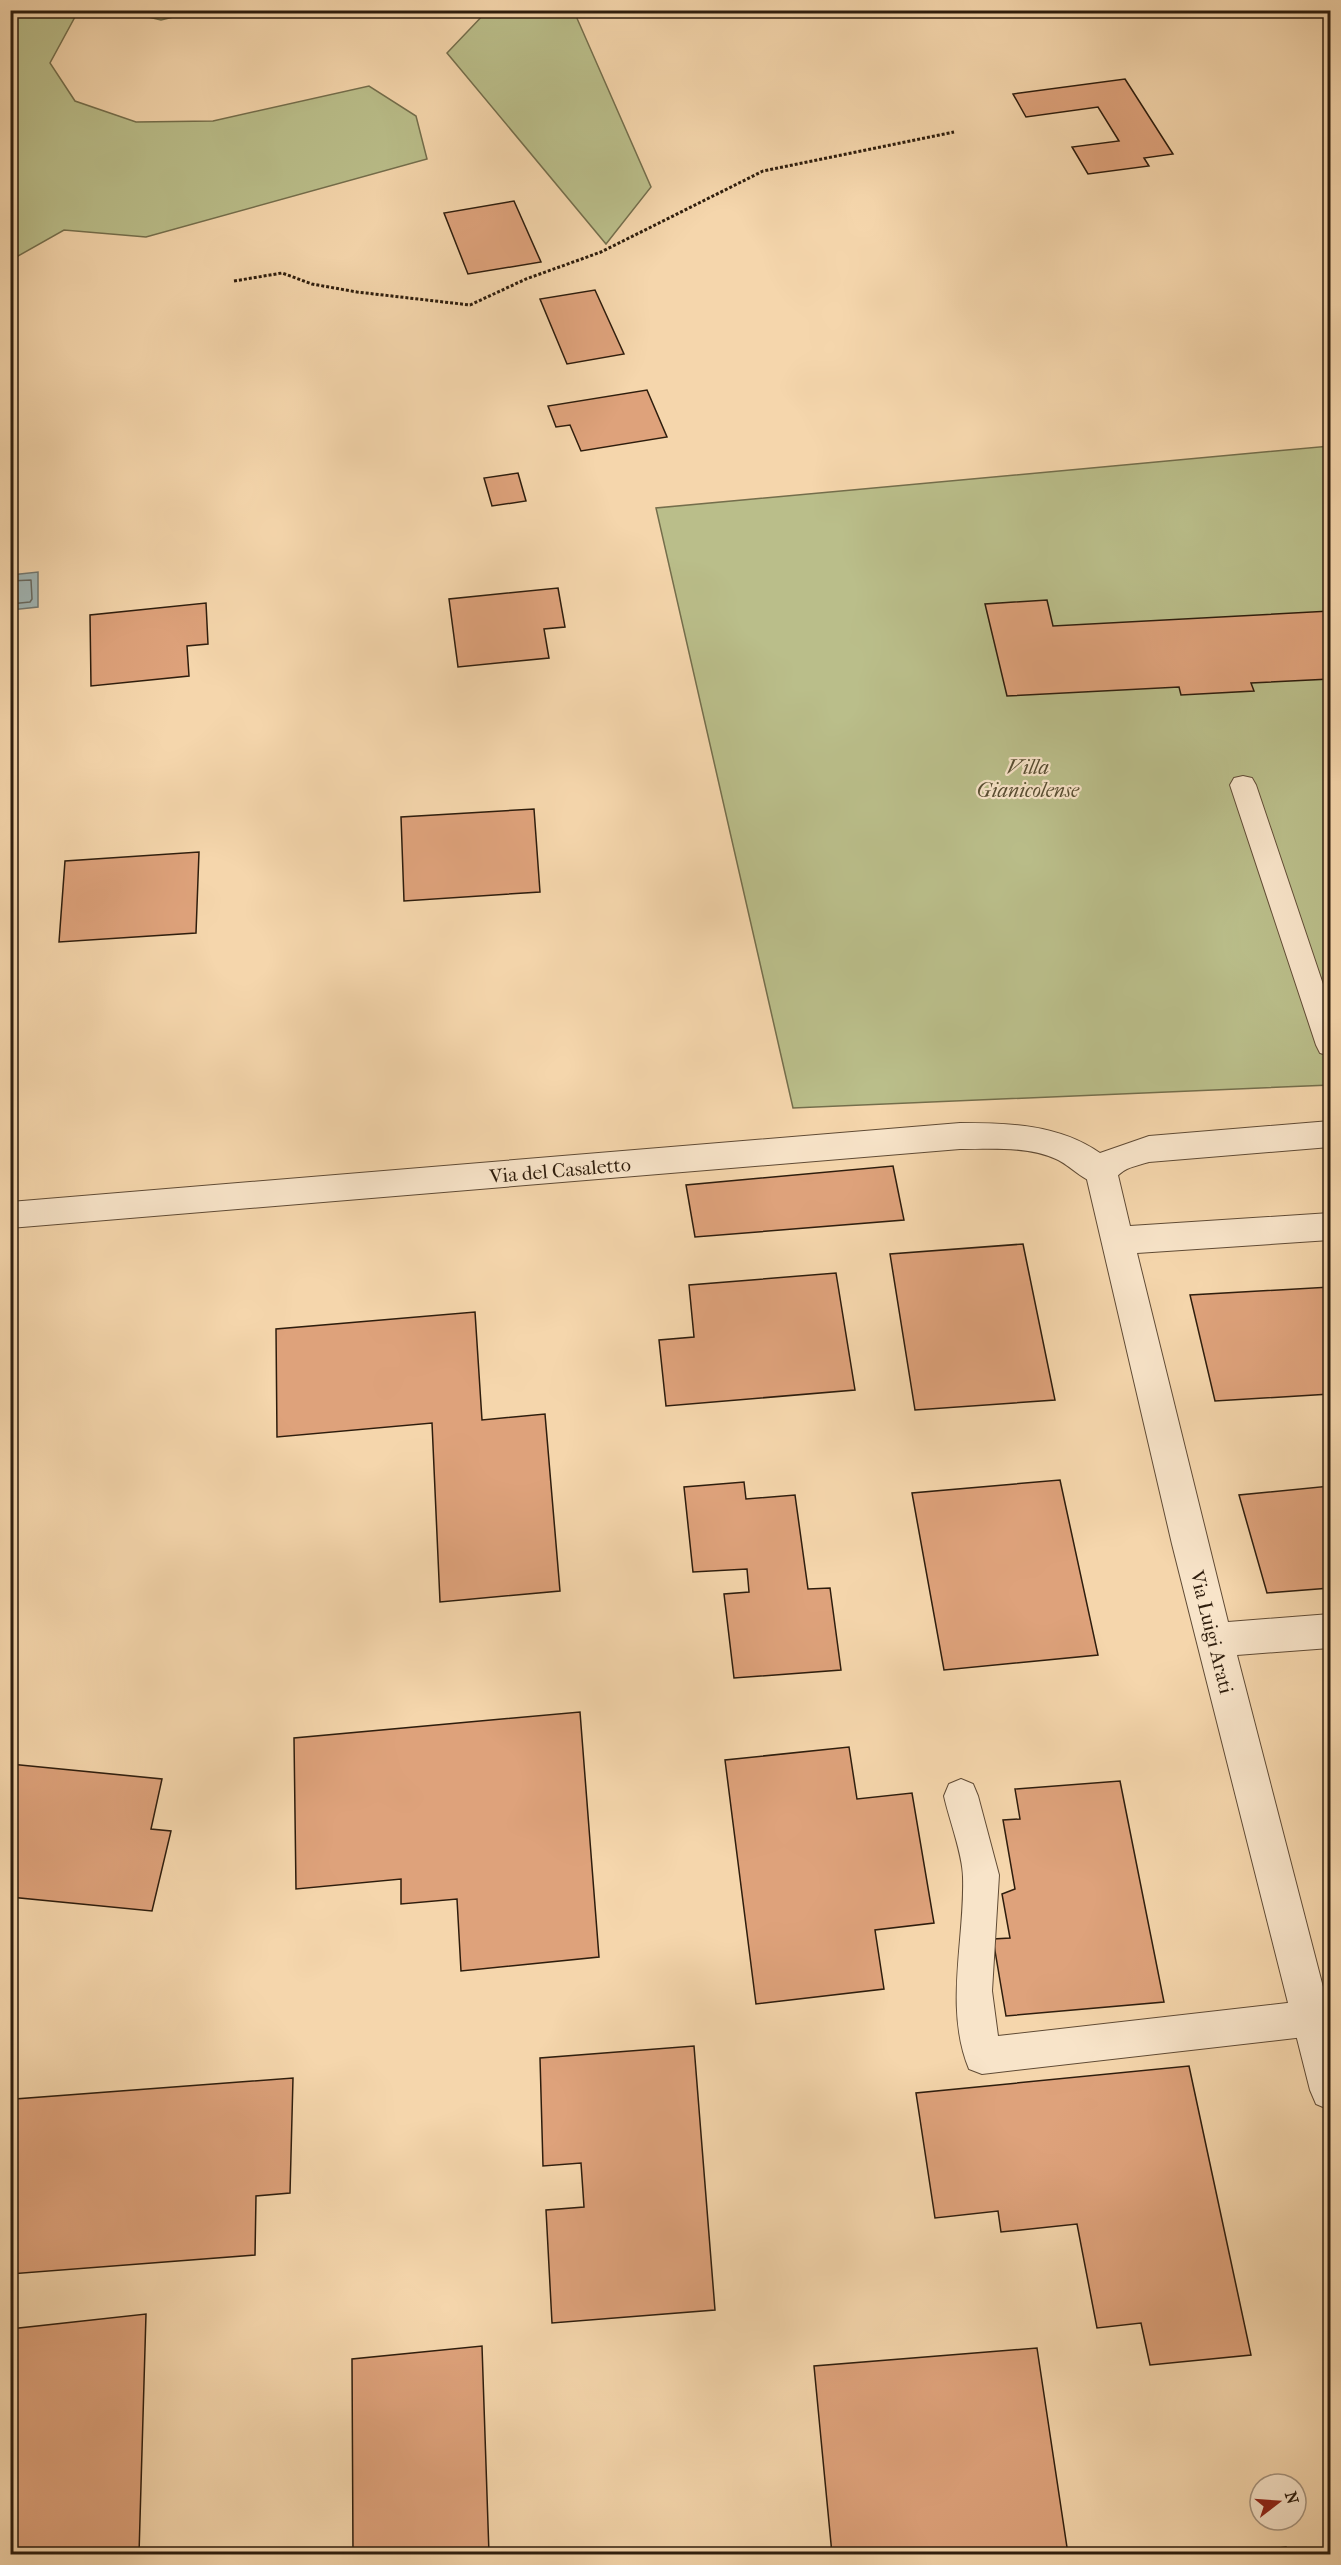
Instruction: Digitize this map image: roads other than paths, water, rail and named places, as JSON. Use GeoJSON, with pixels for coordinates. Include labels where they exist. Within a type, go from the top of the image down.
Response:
{"type":"FeatureCollection","features":[{"type":"Feature","properties":{"kind":"street"},"geometry":{"type":"LineString","coordinates":[[1101,1171],[1113,1160],[1149,1149],[1330,1134]]}},
{"type":"Feature","properties":{"kind":"street","name":"Via del Casaletto"},"geometry":{"type":"LineString","coordinates":[[10,1215],[960,1136],[1003,1136],[1041,1140],[1059,1145],[1083,1157],[1101,1171]]}},
{"type":"Feature","properties":{"kind":"street","name":"Via Luigi Arati"},"geometry":{"type":"LineString","coordinates":[[1101,1171],[1214,1640],[1330,2090]]}},
{"type":"Feature","properties":{"kind":"street"},"geometry":{"type":"LineString","coordinates":[[1118,1241],[1330,1226]]}},
{"type":"Feature","properties":{"kind":"street"},"geometry":{"type":"LineString","coordinates":[[1214,1640],[1330,1631]]}},
{"type":"Feature","properties":{"kind":"lane"},"geometry":{"type":"LineString","coordinates":[[1243,785],[1330,1045]]}},
{"type":"Feature","properties":{"kind":"lane"},"geometry":{"type":"LineString","coordinates":[[961,1796],[981,1875],[974,1992],[982,2056],[1313,2018]]}},
{"type":"Feature","properties":{"kind":"water"},"geometry":{"type":"Polygon","coordinates":[[[38,572],[38,607],[11,610],[11,575],[38,572]]]}},
{"type":"Feature","properties":{"kind":"park label","name":"Villa Gianicolense"},"geometry":{"type":"Point","coordinates":[1028,778]}}]}
